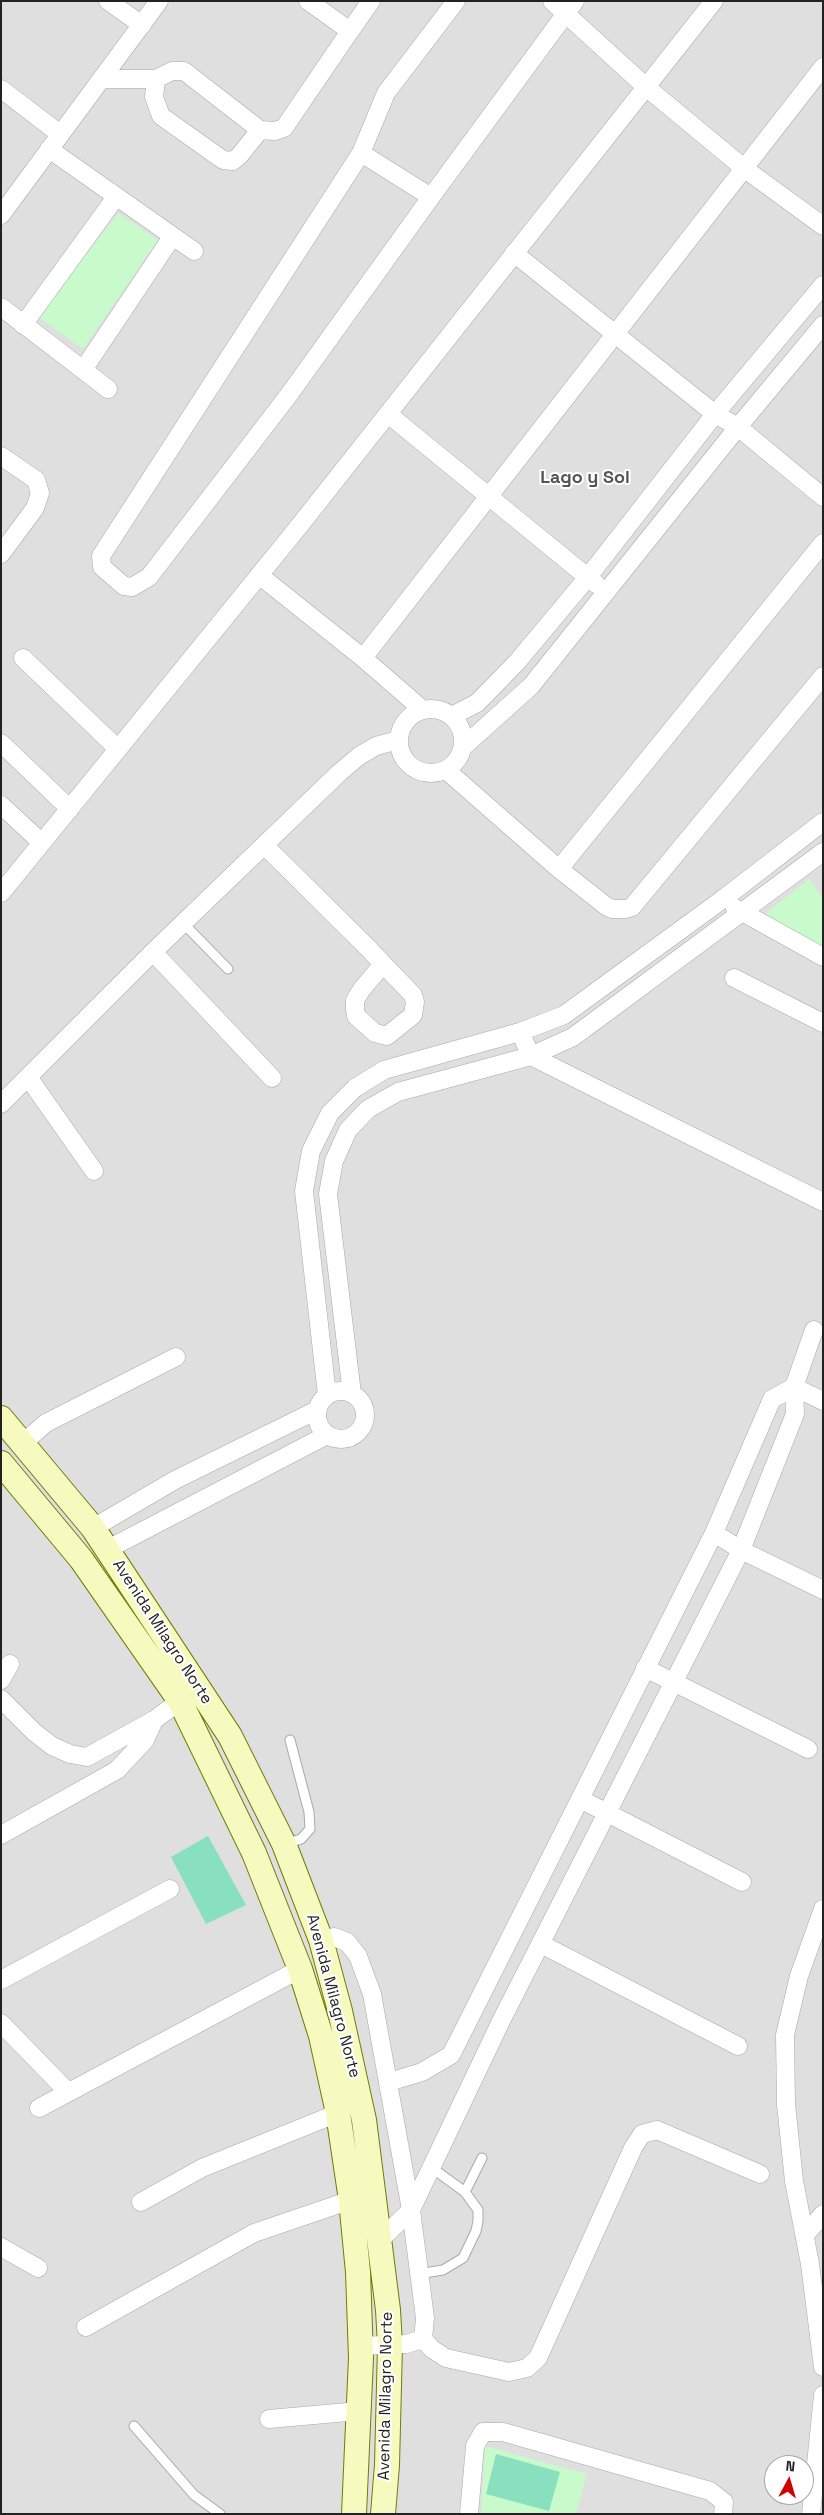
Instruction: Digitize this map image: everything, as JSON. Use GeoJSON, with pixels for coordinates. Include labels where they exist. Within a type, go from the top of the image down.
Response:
{"type":"FeatureCollection","features":[{"type":"Feature","properties":{"kind":"main road","name":"Avenida Milagro Norte"},"geometry":{"type":"LineString","coordinates":[[1,1418],[93,1528],[230,1736],[284,1844],[320,1940],[340,2011],[364,2120],[380,2241],[390,2344],[387,2465],[383,2514]]}},
{"type":"Feature","properties":{"kind":"main road","name":"Avenida Milagro Norte"},"geometry":{"type":"LineString","coordinates":[[1,1463],[68,1542],[180,1701],[254,1853],[300,1969],[321,2036],[338,2114],[351,2200],[358,2272],[361,2346],[360,2411],[354,2514]]}},
{"type":"Feature","properties":{"kind":"main road"},"geometry":{"type":"LineString","coordinates":[[387,2465],[393,2514]]}},
{"type":"Feature","properties":{"kind":"street"},"geometry":{"type":"LineString","coordinates":[[108,1],[142,25]]}},
{"type":"Feature","properties":{"kind":"street"},"geometry":{"type":"LineString","coordinates":[[1,215],[159,1]]}},
{"type":"Feature","properties":{"kind":"street"},"geometry":{"type":"LineString","coordinates":[[308,1],[350,31]]}},
{"type":"Feature","properties":{"kind":"street"},"geometry":{"type":"LineString","coordinates":[[102,78],[156,79],[172,72],[184,71],[260,130],[275,131],[284,128],[371,1]]}},
{"type":"Feature","properties":{"kind":"street"},"geometry":{"type":"LineString","coordinates":[[456,1],[386,93],[361,153],[101,556],[102,567],[124,586],[132,586],[149,577],[294,388],[570,7]]}},
{"type":"Feature","properties":{"kind":"street"},"geometry":{"type":"LineString","coordinates":[[552,1],[570,7],[646,87],[745,169],[823,226]]}},
{"type":"Feature","properties":{"kind":"street"},"geometry":{"type":"LineString","coordinates":[[1,894],[260,575],[714,1]]}},
{"type":"Feature","properties":{"kind":"street"},"geometry":{"type":"LineString","coordinates":[[363,658],[614,333],[745,169],[823,67]]}},
{"type":"Feature","properties":{"kind":"street"},"geometry":{"type":"LineString","coordinates":[[156,79],[154,97],[161,116],[223,160],[233,161],[240,156],[260,130]]}},
{"type":"Feature","properties":{"kind":"street"},"geometry":{"type":"LineString","coordinates":[[1,89],[60,134]]}},
{"type":"Feature","properties":{"kind":"street"},"geometry":{"type":"LineString","coordinates":[[50,149],[194,251]]}},
{"type":"Feature","properties":{"kind":"street"},"geometry":{"type":"LineString","coordinates":[[361,153],[431,197]]}},
{"type":"Feature","properties":{"kind":"street"},"geometry":{"type":"LineString","coordinates":[[23,325],[116,197]]}},
{"type":"Feature","properties":{"kind":"street"},"geometry":{"type":"LineString","coordinates":[[83,370],[172,237]]}},
{"type":"Feature","properties":{"kind":"street"},"geometry":{"type":"LineString","coordinates":[[514,253],[715,414],[738,427],[823,497]]}},
{"type":"Feature","properties":{"kind":"street"},"geometry":{"type":"LineString","coordinates":[[452,716],[477,703],[517,662],[588,577],[715,414],[823,285]]}},
{"type":"Feature","properties":{"kind":"street"},"geometry":{"type":"LineString","coordinates":[[1,307],[108,389]]}},
{"type":"Feature","properties":{"kind":"street"},"geometry":{"type":"LineString","coordinates":[[463,747],[461,730],[452,716],[443,711],[422,710],[406,721],[398,740],[403,757],[415,769],[432,774],[446,770],[457,760],[463,747],[531,686],[738,427],[823,325]]}},
{"type":"Feature","properties":{"kind":"street"},"geometry":{"type":"LineString","coordinates":[[388,414],[487,497],[606,592]]}},
{"type":"Feature","properties":{"kind":"street"},"geometry":{"type":"LineString","coordinates":[[1,456],[36,480],[40,493],[35,508],[1,554]]}},
{"type":"Feature","properties":{"kind":"street"},"geometry":{"type":"LineString","coordinates":[[559,869],[823,543]]}},
{"type":"Feature","properties":{"kind":"street"},"geometry":{"type":"LineString","coordinates":[[260,575],[363,658],[422,710]]}},
{"type":"Feature","properties":{"kind":"street"},"geometry":{"type":"LineString","coordinates":[[23,658],[118,749]]}},
{"type":"Feature","properties":{"kind":"street"},"geometry":{"type":"LineString","coordinates":[[446,770],[559,869],[606,906],[619,910],[632,907],[823,676]]}},
{"type":"Feature","properties":{"kind":"street"},"geometry":{"type":"LineString","coordinates":[[1,1104],[153,952],[360,756],[376,746],[398,740]]}},
{"type":"Feature","properties":{"kind":"street"},"geometry":{"type":"LineString","coordinates":[[1,743],[70,809]]}},
{"type":"Feature","properties":{"kind":"street"},"geometry":{"type":"LineString","coordinates":[[1,805],[42,843]]}},
{"type":"Feature","properties":{"kind":"street"},"geometry":{"type":"LineString","coordinates":[[327,1395],[304,1191],[311,1151],[330,1114],[355,1088],[384,1070],[520,1032],[564,1015],[723,899],[823,822]]}},
{"type":"Feature","properties":{"kind":"street"},"geometry":{"type":"LineString","coordinates":[[264,846],[383,964]]}},
{"type":"Feature","properties":{"kind":"street"},"geometry":{"type":"LineString","coordinates":[[352,1394],[328,1194],[334,1161],[348,1130],[368,1110],[398,1092],[531,1056],[574,1037],[823,852]]}},
{"type":"Feature","properties":{"kind":"street"},"geometry":{"type":"LineString","coordinates":[[723,899],[742,914],[823,957]]}},
{"type":"Feature","properties":{"kind":"street"},"geometry":{"type":"LineString","coordinates":[[153,952],[272,1078]]}},
{"type":"Feature","properties":{"kind":"street"},"geometry":{"type":"LineString","coordinates":[[734,978],[823,1023]]}},
{"type":"Feature","properties":{"kind":"street"},"geometry":{"type":"LineString","coordinates":[[520,1032],[531,1056],[823,1202]]}},
{"type":"Feature","properties":{"kind":"street"},"geometry":{"type":"LineString","coordinates":[[28,1077],[94,1171]]}},
{"type":"Feature","properties":{"kind":"street"},"geometry":{"type":"LineString","coordinates":[[380,2241],[411,2210],[502,2019],[741,1550],[795,1414],[794,1386],[814,1330]]}},
{"type":"Feature","properties":{"kind":"street"},"geometry":{"type":"LineString","coordinates":[[23,1443],[46,1423],[176,1357]]}},
{"type":"Feature","properties":{"kind":"street"},"geometry":{"type":"LineString","coordinates":[[794,1386],[823,1401]]}},
{"type":"Feature","properties":{"kind":"street"},"geometry":{"type":"LineString","coordinates":[[389,2082],[422,2072],[451,2055],[714,1533],[772,1399],[794,1386]]}},
{"type":"Feature","properties":{"kind":"street"},"geometry":{"type":"LineString","coordinates":[[93,1528],[175,1480],[317,1410],[327,1395],[337,1392],[352,1394],[362,1403],[365,1421],[361,1430],[354,1436],[345,1439],[335,1439],[326,1435],[317,1419],[317,1410]]}},
{"type":"Feature","properties":{"kind":"street"},"geometry":{"type":"LineString","coordinates":[[108,1549],[326,1435]]}},
{"type":"Feature","properties":{"kind":"street"},"geometry":{"type":"LineString","coordinates":[[714,1533],[741,1550],[823,1590]]}},
{"type":"Feature","properties":{"kind":"street"},"geometry":{"type":"LineString","coordinates":[[1,1680],[10,1664]]}},
{"type":"Feature","properties":{"kind":"street"},"geometry":{"type":"LineString","coordinates":[[645,1668],[808,1749]]}},
{"type":"Feature","properties":{"kind":"street"},"geometry":{"type":"LineString","coordinates":[[1,1700],[34,1732],[52,1746],[70,1754],[87,1757],[154,1720],[180,1701]]}},
{"type":"Feature","properties":{"kind":"street"},"geometry":{"type":"LineString","coordinates":[[1,1834],[117,1770],[145,1740],[154,1720]]}},
{"type":"Feature","properties":{"kind":"street"},"geometry":{"type":"LineString","coordinates":[[580,1799],[742,1882]]}},
{"type":"Feature","properties":{"kind":"street"},"geometry":{"type":"LineString","coordinates":[[1,1980],[170,1890]]}},
{"type":"Feature","properties":{"kind":"street"},"geometry":{"type":"LineString","coordinates":[[823,1909],[798,1976],[785,2035],[786,2104],[794,2180],[810,2264],[823,2367]]}},
{"type":"Feature","properties":{"kind":"street"},"geometry":{"type":"LineString","coordinates":[[320,1940],[334,1937],[347,1942],[358,1956],[372,1994],[411,2210],[425,2318],[423,2338],[432,2349],[446,2358],[509,2372],[527,2368],[538,2358],[629,2157],[642,2134],[657,2130],[760,2174]]}},
{"type":"Feature","properties":{"kind":"street"},"geometry":{"type":"LineString","coordinates":[[541,1944],[738,2046]]}},
{"type":"Feature","properties":{"kind":"street"},"geometry":{"type":"LineString","coordinates":[[39,2108],[300,1969]]}},
{"type":"Feature","properties":{"kind":"street"},"geometry":{"type":"LineString","coordinates":[[477,2004],[502,2019]]}},
{"type":"Feature","properties":{"kind":"street"},"geometry":{"type":"LineString","coordinates":[[1,2023],[68,2092]]}},
{"type":"Feature","properties":{"kind":"street"},"geometry":{"type":"LineString","coordinates":[[141,2202],[202,2168],[338,2114]]}},
{"type":"Feature","properties":{"kind":"street"},"geometry":{"type":"LineString","coordinates":[[86,2326],[254,2233],[351,2200]]}},
{"type":"Feature","properties":{"kind":"street"},"geometry":{"type":"LineString","coordinates":[[805,2235],[823,2214]]}},
{"type":"Feature","properties":{"kind":"street"},"geometry":{"type":"LineString","coordinates":[[1,2247],[38,2268]]}},
{"type":"Feature","properties":{"kind":"street"},"geometry":{"type":"LineString","coordinates":[[810,2264],[823,2250]]}},
{"type":"Feature","properties":{"kind":"street"},"geometry":{"type":"LineString","coordinates":[[361,2346],[406,2344],[423,2338]]}},
{"type":"Feature","properties":{"kind":"street"},"geometry":{"type":"LineString","coordinates":[[811,2514],[823,2395]]}},
{"type":"Feature","properties":{"kind":"street"},"geometry":{"type":"LineString","coordinates":[[269,2420],[360,2411]]}},
{"type":"Feature","properties":{"kind":"street"},"geometry":{"type":"LineString","coordinates":[[469,2514],[475,2446],[483,2432],[503,2432],[710,2491],[724,2502],[723,2514]]}},
{"type":"Feature","properties":{"kind":"lane"},"geometry":{"type":"LineString","coordinates":[[183,923],[228,968]]}},
{"type":"Feature","properties":{"kind":"lane"},"geometry":{"type":"LineString","coordinates":[[284,1844],[301,1839],[310,1828],[309,1812],[290,1740]]}},
{"type":"Feature","properties":{"kind":"lane"},"geometry":{"type":"LineString","coordinates":[[465,2192],[482,2158]]}},
{"type":"Feature","properties":{"kind":"lane"},"geometry":{"type":"LineString","coordinates":[[418,2274],[443,2270],[463,2258],[476,2231],[478,2210],[465,2192],[432,2168]]}},
{"type":"Feature","properties":{"kind":"lane"},"geometry":{"type":"LineString","coordinates":[[134,2426],[194,2495],[220,2514]]}},
{"type":"Feature","properties":{"kind":"shaded area"},"geometry":{"type":"Polygon","coordinates":[[[1,1],[823,1],[823,2514],[1,2514],[1,1]]]}},
{"type":"Feature","properties":{"kind":"green space"},"geometry":{"type":"Polygon","coordinates":[[[118,213],[158,240],[83,349],[38,317],[118,213]]]}},
{"type":"Feature","properties":{"kind":"green space"},"geometry":{"type":"Polygon","coordinates":[[[809,879],[823,898],[823,948],[761,917],[809,879]]]}},
{"type":"Feature","properties":{"kind":"green space"},"geometry":{"type":"Polygon","coordinates":[[[208,1836],[246,1905],[206,1924],[171,1857],[208,1836]]]}},
{"type":"Feature","properties":{"kind":"green space"},"geometry":{"type":"Polygon","coordinates":[[[485,2446],[587,2474],[576,2514],[481,2514],[485,2446]]]}},
{"type":"Feature","properties":{"kind":"green space"},"geometry":{"type":"Polygon","coordinates":[[[496,2454],[560,2472],[549,2511],[486,2494],[496,2454]]]}},
{"type":"Feature","properties":{"kind":"district","name":"Lago y Sol"},"geometry":{"type":"Point","coordinates":[585,478]}}]}
